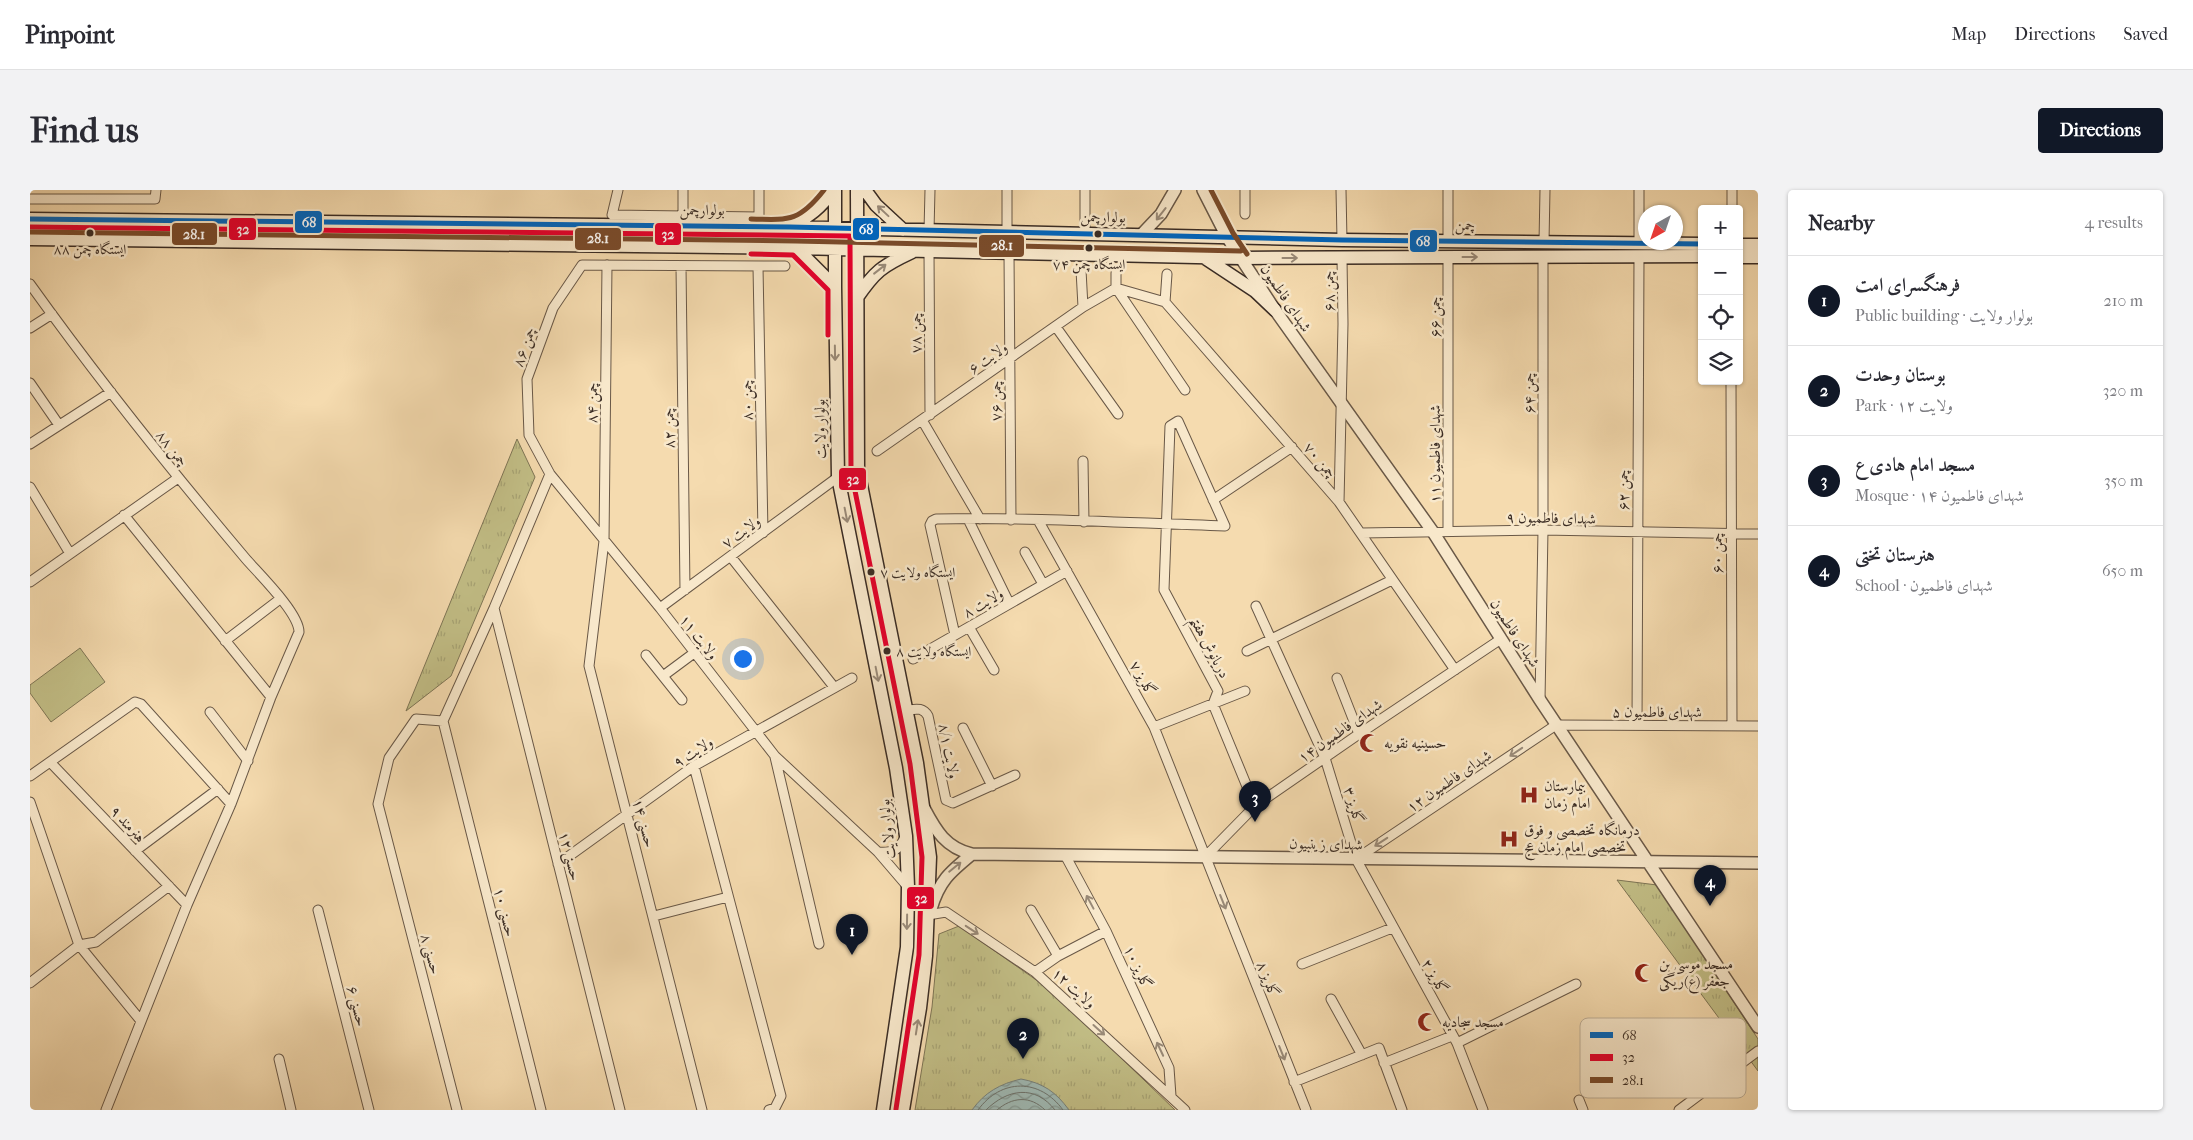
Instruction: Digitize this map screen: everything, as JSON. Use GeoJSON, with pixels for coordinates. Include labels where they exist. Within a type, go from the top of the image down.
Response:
{"type":"FeatureCollection","features":[{"type":"Feature","properties":{"kind":"main road"},"geometry":{"type":"LineString","coordinates":[[790,227],[817,210],[834,190]]}},
{"type":"Feature","properties":{"kind":"main road"},"geometry":{"type":"LineString","coordinates":[[834,190],[835,228]]}},
{"type":"Feature","properties":{"kind":"main road"},"geometry":{"type":"LineString","coordinates":[[857,190],[858,470],[907,710],[930,857],[928,915],[920,1008],[903,1110]]}},
{"type":"Feature","properties":{"kind":"main road"},"geometry":{"type":"LineString","coordinates":[[865,190],[876,205],[903,230]]}},
{"type":"Feature","properties":{"kind":"main road","name":"بولوارچمن"},"geometry":{"type":"LineString","coordinates":[[30,218],[759,222],[790,227],[1227,237]]}},
{"type":"Feature","properties":{"kind":"main road","name":"بولوار ولایت"},"geometry":{"type":"LineString","coordinates":[[835,228],[834,287],[838,477],[896,768],[906,836],[908,887],[907,947],[883,1110]]}},
{"type":"Feature","properties":{"kind":"main road","name":"چمن"},"geometry":{"type":"LineString","coordinates":[[1227,237],[1544,242],[1638,249]]}},
{"type":"Feature","properties":{"kind":"main road"},"geometry":{"type":"LineString","coordinates":[[30,240],[834,248],[1202,256],[1255,291],[1276,310]]}},
{"type":"Feature","properties":{"kind":"main road"},"geometry":{"type":"LineString","coordinates":[[1342,240],[1342,258]]}},
{"type":"Feature","properties":{"kind":"main road"},"geometry":{"type":"LineString","coordinates":[[1448,241],[1448,257]]}},
{"type":"Feature","properties":{"kind":"main road"},"geometry":{"type":"LineString","coordinates":[[1543,256],[1544,242]]}},
{"type":"Feature","properties":{"kind":"main road","name":"چمن"},"geometry":{"type":"LineString","coordinates":[[1683,246],[1698,244]]}},
{"type":"Feature","properties":{"kind":"main road"},"geometry":{"type":"LineString","coordinates":[[1743,245],[1758,245]]}},
{"type":"Feature","properties":{"kind":"main road"},"geometry":{"type":"LineString","coordinates":[[796,248],[834,287]]}},
{"type":"Feature","properties":{"kind":"main road","name":"چمن"},"geometry":{"type":"LineString","coordinates":[[1202,256],[1342,258],[1543,256],[1638,249]]}},
{"type":"Feature","properties":{"kind":"main road","name":"چمن"},"geometry":{"type":"LineString","coordinates":[[1648,250],[1698,256]]}},
{"type":"Feature","properties":{"kind":"main road"},"geometry":{"type":"LineString","coordinates":[[856,299],[872,276],[884,265],[914,251]]}},
{"type":"Feature","properties":{"kind":"main road"},"geometry":{"type":"LineString","coordinates":[[1743,256],[1758,257]]}},
{"type":"Feature","properties":{"kind":"street"},"geometry":{"type":"LineString","coordinates":[[618,190],[612,214],[683,216],[759,222],[759,190]]}},
{"type":"Feature","properties":{"kind":"street"},"geometry":{"type":"LineString","coordinates":[[683,190],[683,216]]}},
{"type":"Feature","properties":{"kind":"street"},"geometry":{"type":"LineString","coordinates":[[929,231],[930,190]]}},
{"type":"Feature","properties":{"kind":"street"},"geometry":{"type":"LineString","coordinates":[[1007,190],[1007,232]]}},
{"type":"Feature","properties":{"kind":"street"},"geometry":{"type":"LineString","coordinates":[[1085,190],[1085,233]]}},
{"type":"Feature","properties":{"kind":"street"},"geometry":{"type":"LineString","coordinates":[[1142,234],[1161,214],[1175,190]]}},
{"type":"Feature","properties":{"kind":"street"},"geometry":{"type":"LineString","coordinates":[[1203,190],[1227,237]]}},
{"type":"Feature","properties":{"kind":"street"},"geometry":{"type":"LineString","coordinates":[[1245,190],[1245,214]]}},
{"type":"Feature","properties":{"kind":"street"},"geometry":{"type":"LineString","coordinates":[[1341,190],[1342,240]]}},
{"type":"Feature","properties":{"kind":"street"},"geometry":{"type":"LineString","coordinates":[[1448,190],[1448,241]]}},
{"type":"Feature","properties":{"kind":"street"},"geometry":{"type":"LineString","coordinates":[[1544,190],[1544,242]]}},
{"type":"Feature","properties":{"kind":"street","name":"چمن ۶۲"},"geometry":{"type":"LineString","coordinates":[[1639,190],[1639,205]]}},
{"type":"Feature","properties":{"kind":"street"},"geometry":{"type":"LineString","coordinates":[[1732,190],[1732,205]]}},
{"type":"Feature","properties":{"kind":"street"},"geometry":{"type":"LineString","coordinates":[[30,199],[156,194]]}},
{"type":"Feature","properties":{"kind":"street","name":"شهدای فاطمیون"},"geometry":{"type":"LineString","coordinates":[[1227,237],[1340,402],[1433,532],[1556,725],[1758,1027]]}},
{"type":"Feature","properties":{"kind":"street","name":"چمن ۶۲"},"geometry":{"type":"LineString","coordinates":[[1637,725],[1639,250]]}},
{"type":"Feature","properties":{"kind":"street","name":"چمن ۷۸"},"geometry":{"type":"LineString","coordinates":[[929,251],[930,415]]}},
{"type":"Feature","properties":{"kind":"street","name":"چمن ۷۶"},"geometry":{"type":"LineString","coordinates":[[1009,253],[1011,520]]}},
{"type":"Feature","properties":{"kind":"street","name":"چمن ۶۴"},"geometry":{"type":"LineString","coordinates":[[1540,700],[1543,530],[1543,256]]}},
{"type":"Feature","properties":{"kind":"street","name":"چمن ۶۶"},"geometry":{"type":"LineString","coordinates":[[1448,257],[1449,376]]}},
{"type":"Feature","properties":{"kind":"street","name":"چمن ۶۸"},"geometry":{"type":"LineString","coordinates":[[1339,502],[1343,324],[1342,258]]}},
{"type":"Feature","properties":{"kind":"street","name":"چمن ۸۶"},"geometry":{"type":"LineString","coordinates":[[550,474],[529,435],[527,379],[552,308],[582,265],[607,265]]}},
{"type":"Feature","properties":{"kind":"street"},"geometry":{"type":"LineString","coordinates":[[607,265],[785,266]]}},
{"type":"Feature","properties":{"kind":"street","name":"چمن ۸۴"},"geometry":{"type":"LineString","coordinates":[[604,541],[607,265]]}},
{"type":"Feature","properties":{"kind":"street","name":"چمن ۸۲"},"geometry":{"type":"LineString","coordinates":[[681,266],[685,590]]}},
{"type":"Feature","properties":{"kind":"street","name":"چمن ۸۰"},"geometry":{"type":"LineString","coordinates":[[758,267],[763,533]]}},
{"type":"Feature","properties":{"kind":"street"},"geometry":{"type":"LineString","coordinates":[[1081,270],[1083,307]]}},
{"type":"Feature","properties":{"kind":"street"},"geometry":{"type":"LineString","coordinates":[[1116,273],[1116,288],[1185,390]]}},
{"type":"Feature","properties":{"kind":"street"},"geometry":{"type":"LineString","coordinates":[[1116,288],[1165,302],[1167,274]]}},
{"type":"Feature","properties":{"kind":"street","name":"چمن ۸۸"},"geometry":{"type":"LineString","coordinates":[[30,284],[178,478],[280,599],[299,625],[298,632],[271,697]]}},
{"type":"Feature","properties":{"kind":"street","name":"ولایت ۶"},"geometry":{"type":"LineString","coordinates":[[877,451],[1010,360],[1083,307],[1116,288]]}},
{"type":"Feature","properties":{"kind":"street","name":"چمن ۷۰"},"geometry":{"type":"LineString","coordinates":[[1165,302],[1339,502],[1454,670]]}},
{"type":"Feature","properties":{"kind":"street"},"geometry":{"type":"LineString","coordinates":[[30,328],[52,314]]}},
{"type":"Feature","properties":{"kind":"street"},"geometry":{"type":"LineString","coordinates":[[1056,327],[1118,414]]}},
{"type":"Feature","properties":{"kind":"street","name":"شهدای فاطمیون ۱۱"},"geometry":{"type":"LineString","coordinates":[[1448,531],[1449,376]]}},
{"type":"Feature","properties":{"kind":"street","name":"چمن ۶۰"},"geometry":{"type":"LineString","coordinates":[[1731,385],[1732,726]]}},
{"type":"Feature","properties":{"kind":"street"},"geometry":{"type":"LineString","coordinates":[[32,389],[59,425]]}},
{"type":"Feature","properties":{"kind":"street"},"geometry":{"type":"LineString","coordinates":[[30,444],[111,392]]}},
{"type":"Feature","properties":{"kind":"street"},"geometry":{"type":"LineString","coordinates":[[922,420],[980,519]]}},
{"type":"Feature","properties":{"kind":"street","name":"دریانوش هفتم"},"geometry":{"type":"LineString","coordinates":[[1214,500],[1178,421],[1170,426],[1164,590],[1218,691],[1213,704],[1255,806]]}},
{"type":"Feature","properties":{"kind":"street"},"geometry":{"type":"LineString","coordinates":[[955,635],[930,526],[932,521],[936,519],[980,519],[1225,526],[1214,500],[1292,447]]}},
{"type":"Feature","properties":{"kind":"street"},"geometry":{"type":"LineString","coordinates":[[1083,461],[1084,522]]}},
{"type":"Feature","properties":{"kind":"street"},"geometry":{"type":"LineString","coordinates":[[443,722],[494,608],[550,474]]}},
{"type":"Feature","properties":{"kind":"street","name":"ولایت ۱۱"},"geometry":{"type":"LineString","coordinates":[[550,474],[660,608],[775,756],[878,852],[908,887]]}},
{"type":"Feature","properties":{"kind":"street","name":"ولایت ۷"},"geometry":{"type":"LineString","coordinates":[[660,608],[838,477]]}},
{"type":"Feature","properties":{"kind":"street"},"geometry":{"type":"LineString","coordinates":[[30,582],[69,552],[178,478]]}},
{"type":"Feature","properties":{"kind":"street"},"geometry":{"type":"LineString","coordinates":[[30,487],[69,552]]}},
{"type":"Feature","properties":{"kind":"street"},"geometry":{"type":"LineString","coordinates":[[106,1110],[187,905],[231,804],[271,697],[124,515]]}},
{"type":"Feature","properties":{"kind":"street"},"geometry":{"type":"LineString","coordinates":[[968,519],[1009,603]]}},
{"type":"Feature","properties":{"kind":"street","name":"گلریز ۷"},"geometry":{"type":"LineString","coordinates":[[1038,520],[1154,727],[1205,857]]}},
{"type":"Feature","properties":{"kind":"street","name":"شهدای فاطمیون ۹"},"geometry":{"type":"LineString","coordinates":[[1362,533],[1543,530],[1758,534]]}},
{"type":"Feature","properties":{"kind":"street","name":"حسنی ۱۴"},"geometry":{"type":"LineString","coordinates":[[604,541],[589,666],[702,1110]]}},
{"type":"Feature","properties":{"kind":"street"},"geometry":{"type":"LineString","coordinates":[[1025,552],[1043,584]]}},
{"type":"Feature","properties":{"kind":"street"},"geometry":{"type":"LineString","coordinates":[[730,557],[834,687]]}},
{"type":"Feature","properties":{"kind":"street","name":"ولایت ۸"},"geometry":{"type":"LineString","coordinates":[[913,659],[1067,570]]}},
{"type":"Feature","properties":{"kind":"street"},"geometry":{"type":"LineString","coordinates":[[1247,651],[1392,580]]}},
{"type":"Feature","properties":{"kind":"street"},"geometry":{"type":"LineString","coordinates":[[225,642],[280,599]]}},
{"type":"Feature","properties":{"kind":"street","name":"گلریز ۳"},"geometry":{"type":"LineString","coordinates":[[1256,606],[1325,758],[1356,859]]}},
{"type":"Feature","properties":{"kind":"street","name":"حسنی ۱۲"},"geometry":{"type":"LineString","coordinates":[[494,608],[620,1110]]}},
{"type":"Feature","properties":{"kind":"street"},"geometry":{"type":"LineString","coordinates":[[969,627],[994,670]]}},
{"type":"Feature","properties":{"kind":"street","name":"شهدای فاطمیون ۱۴"},"geometry":{"type":"LineString","coordinates":[[1205,857],[1255,806],[1501,639]]}},
{"type":"Feature","properties":{"kind":"street"},"geometry":{"type":"LineString","coordinates":[[663,676],[694,653]]}},
{"type":"Feature","properties":{"kind":"street"},"geometry":{"type":"LineString","coordinates":[[646,655],[682,700]]}},
{"type":"Feature","properties":{"kind":"street","name":"ولایت ۹"},"geometry":{"type":"LineString","coordinates":[[558,864],[694,766],[852,678]]}},
{"type":"Feature","properties":{"kind":"street"},"geometry":{"type":"LineString","coordinates":[[1338,678],[1359,734]]}},
{"type":"Feature","properties":{"kind":"street"},"geometry":{"type":"LineString","coordinates":[[1154,727],[1245,691]]}},
{"type":"Feature","properties":{"kind":"street"},"geometry":{"type":"LineString","coordinates":[[30,776],[136,702],[141,704],[231,804]]}},
{"type":"Feature","properties":{"kind":"street","name":"ولایت ۸/۱"},"geometry":{"type":"LineString","coordinates":[[907,710],[920,709],[928,716],[946,800],[953,803],[1015,774]]}},
{"type":"Feature","properties":{"kind":"street"},"geometry":{"type":"LineString","coordinates":[[210,712],[248,761]]}},
{"type":"Feature","properties":{"kind":"street","name":"حسنی ۸"},"geometry":{"type":"LineString","coordinates":[[443,722],[416,719],[389,758],[378,804],[457,1110]]}},
{"type":"Feature","properties":{"kind":"street","name":"حسنی ۱۰"},"geometry":{"type":"LineString","coordinates":[[443,722],[541,1110]]}},
{"type":"Feature","properties":{"kind":"street","name":"شهدای فاطمیون ۵"},"geometry":{"type":"LineString","coordinates":[[1556,725],[1758,726]]}},
{"type":"Feature","properties":{"kind":"street","name":"شهدای فاطمیون ۱۲"},"geometry":{"type":"LineString","coordinates":[[1356,859],[1556,725]]}},
{"type":"Feature","properties":{"kind":"street"},"geometry":{"type":"LineString","coordinates":[[963,728],[992,786]]}},
{"type":"Feature","properties":{"kind":"street"},"geometry":{"type":"LineString","coordinates":[[775,756],[819,944]]}},
{"type":"Feature","properties":{"kind":"street","name":"هنرمند ۹"},"geometry":{"type":"LineString","coordinates":[[50,762],[187,905]]}},
{"type":"Feature","properties":{"kind":"street"},"geometry":{"type":"LineString","coordinates":[[694,766],[781,1096],[775,1108],[768,1110]]}},
{"type":"Feature","properties":{"kind":"street"},"geometry":{"type":"LineString","coordinates":[[135,851],[218,789]]}},
{"type":"Feature","properties":{"kind":"street"},"geometry":{"type":"LineString","coordinates":[[30,802],[78,945],[141,1021]]}},
{"type":"Feature","properties":{"kind":"street"},"geometry":{"type":"LineString","coordinates":[[923,807],[946,841],[957,850],[972,854]]}},
{"type":"Feature","properties":{"kind":"street"},"geometry":{"type":"LineString","coordinates":[[878,852],[894,852],[900,847],[906,836]]}},
{"type":"Feature","properties":{"kind":"street"},"geometry":{"type":"LineString","coordinates":[[928,915],[936,890],[947,875],[972,854]]}},
{"type":"Feature","properties":{"kind":"street","name":"شهدای زینبیون"},"geometry":{"type":"LineString","coordinates":[[972,854],[1758,863]]}},
{"type":"Feature","properties":{"kind":"street","name":"گلریز ۱۰"},"geometry":{"type":"LineString","coordinates":[[1065,855],[1106,931],[1169,1068],[1171,1096]]}},
{"type":"Feature","properties":{"kind":"street","name":"گلریز ۸"},"geometry":{"type":"LineString","coordinates":[[1205,857],[1306,1110]]}},
{"type":"Feature","properties":{"kind":"street","name":"گلریز ۲"},"geometry":{"type":"LineString","coordinates":[[1356,859],[1392,928],[1455,1040],[1483,1110]]}},
{"type":"Feature","properties":{"kind":"street"},"geometry":{"type":"LineString","coordinates":[[30,983],[78,945],[96,942],[168,886]]}},
{"type":"Feature","properties":{"kind":"street"},"geometry":{"type":"LineString","coordinates":[[654,916],[728,897]]}},
{"type":"Feature","properties":{"kind":"street","name":"حسنی ۶"},"geometry":{"type":"LineString","coordinates":[[318,910],[369,1110]]}},
{"type":"Feature","properties":{"kind":"street"},"geometry":{"type":"LineString","coordinates":[[1031,910],[1058,956]]}},
{"type":"Feature","properties":{"kind":"street","name":"ولایت ۱۲"},"geometry":{"type":"LineString","coordinates":[[928,915],[946,912],[1035,972],[1185,1110]]}},
{"type":"Feature","properties":{"kind":"street"},"geometry":{"type":"LineString","coordinates":[[1302,964],[1392,928]]}},
{"type":"Feature","properties":{"kind":"street"},"geometry":{"type":"LineString","coordinates":[[1035,972],[1058,956],[1106,931]]}},
{"type":"Feature","properties":{"kind":"street"},"geometry":{"type":"LineString","coordinates":[[1384,1063],[1455,1040],[1576,984]]}},
{"type":"Feature","properties":{"kind":"street"},"geometry":{"type":"LineString","coordinates":[[1331,999],[1362,1055]]}},
{"type":"Feature","properties":{"kind":"street"},"geometry":{"type":"LineString","coordinates":[[1294,1082],[1379,1048],[1402,1110]]}},
{"type":"Feature","properties":{"kind":"street"},"geometry":{"type":"LineString","coordinates":[[1746,1060],[1758,1051]]}},
{"type":"Feature","properties":{"kind":"street"},"geometry":{"type":"LineString","coordinates":[[279,1059],[291,1110]]}},
{"type":"Feature","properties":{"kind":"street"},"geometry":{"type":"LineString","coordinates":[[1679,1110],[1695,1098]]}},
{"type":"Feature","properties":{"kind":"street"},"geometry":{"type":"LineString","coordinates":[[1579,1100],[1583,1110]]}},
{"type":"Feature","properties":{"kind":"green space"},"geometry":{"type":"Polygon","coordinates":[[[517,439],[535,477],[451,676],[406,711],[517,439]]]}},
{"type":"Feature","properties":{"kind":"green space"},"geometry":{"type":"Polygon","coordinates":[[[80,648],[105,682],[51,722],[30,693],[30,685],[80,648]]]}},
{"type":"Feature","properties":{"kind":"green space"},"geometry":{"type":"Polygon","coordinates":[[[1617,880],[1657,885],[1744,1018],[1719,1018],[1617,880]]]}},
{"type":"Feature","properties":{"kind":"green space"},"geometry":{"type":"Polygon","coordinates":[[[959,926],[1052,991],[1175,1110],[915,1110],[932,1007],[939,934],[959,926]]]}},
{"type":"Feature","properties":{"kind":"green space"},"geometry":{"type":"Polygon","coordinates":[[[1746,1021],[1758,1039],[1758,1071],[1746,1055],[1746,1021]]]}},
{"type":"Feature","properties":{"kind":"water"},"geometry":{"type":"Polygon","coordinates":[[[1021,1079],[1048,1089],[1069,1110],[972,1110],[982,1098],[994,1090],[1006,1083],[1021,1079]]]}},
{"type":"Feature","properties":{"kind":"transit line","name":"28.1"},"geometry":{"type":"LineString","coordinates":[[751,219],[784,219],[800,214],[824,190]]}},
{"type":"Feature","properties":{"kind":"transit line","name":"28.1"},"geometry":{"type":"LineString","coordinates":[[1211,190],[1233,233],[1247,254]]}},
{"type":"Feature","properties":{"kind":"transit line","name":"68"},"geometry":{"type":"LineString","coordinates":[[30,219],[790,227],[1342,240],[1698,244]]}},
{"type":"Feature","properties":{"kind":"transit line","name":"32"},"geometry":{"type":"LineString","coordinates":[[30,227],[850,236],[851,471],[910,764],[922,857],[919,955],[896,1109]]}},
{"type":"Feature","properties":{"kind":"transit line","name":"28.1"},"geometry":{"type":"LineString","coordinates":[[30,232],[796,241],[1241,251]]}},
{"type":"Feature","properties":{"kind":"transit line","name":"32"},"geometry":{"type":"LineString","coordinates":[[751,254],[793,255],[828,290],[828,335]]}},
{"type":"Feature","properties":{"kind":"place","name":"ایستگاه چمن ۸۸"},"geometry":{"type":"Point","coordinates":[90,233]}},
{"type":"Feature","properties":{"kind":"place","name":"ایستگاه چمن ۷۴"},"geometry":{"type":"Point","coordinates":[1089,248]}},
{"type":"Feature","properties":{"kind":"place","name":"ایستگاه ولایت ۷"},"geometry":{"type":"Point","coordinates":[871,572]}},
{"type":"Feature","properties":{"kind":"place","name":"ایستگاه ولایت ۸"},"geometry":{"type":"Point","coordinates":[887,651]}},
{"type":"Feature","properties":{"kind":"place","name":"حسینیه نقویه"},"geometry":{"type":"Point","coordinates":[1369,743]}},
{"type":"Feature","properties":{"kind":"place","name":"بیمارستان امام زمان"},"geometry":{"type":"Point","coordinates":[1529,795]}},
{"type":"Feature","properties":{"kind":"place","name":"مسجد امام هادی ع"},"geometry":{"type":"Point","coordinates":[1255,822]}},
{"type":"Feature","properties":{"kind":"place","name":"درمانگاه تخصصی و فوق تخصصی امام زمان عج"},"geometry":{"type":"Point","coordinates":[1509,839]}},
{"type":"Feature","properties":{"kind":"place","name":"هنرستان تختی"},"geometry":{"type":"Point","coordinates":[1710,906]}},
{"type":"Feature","properties":{"kind":"place","name":"فرهنگسرای امت"},"geometry":{"type":"Point","coordinates":[852,955]}},
{"type":"Feature","properties":{"kind":"place","name":"مسجد موسی بن جعفر (ع)ریگی"},"geometry":{"type":"Point","coordinates":[1644,973]}},
{"type":"Feature","properties":{"kind":"place","name":"مسجد سجادیه"},"geometry":{"type":"Point","coordinates":[1427,1022]}},
{"type":"Feature","properties":{"kind":"place","name":"بوستان وحدت"},"geometry":{"type":"Point","coordinates":[1023,1059]}}]}
